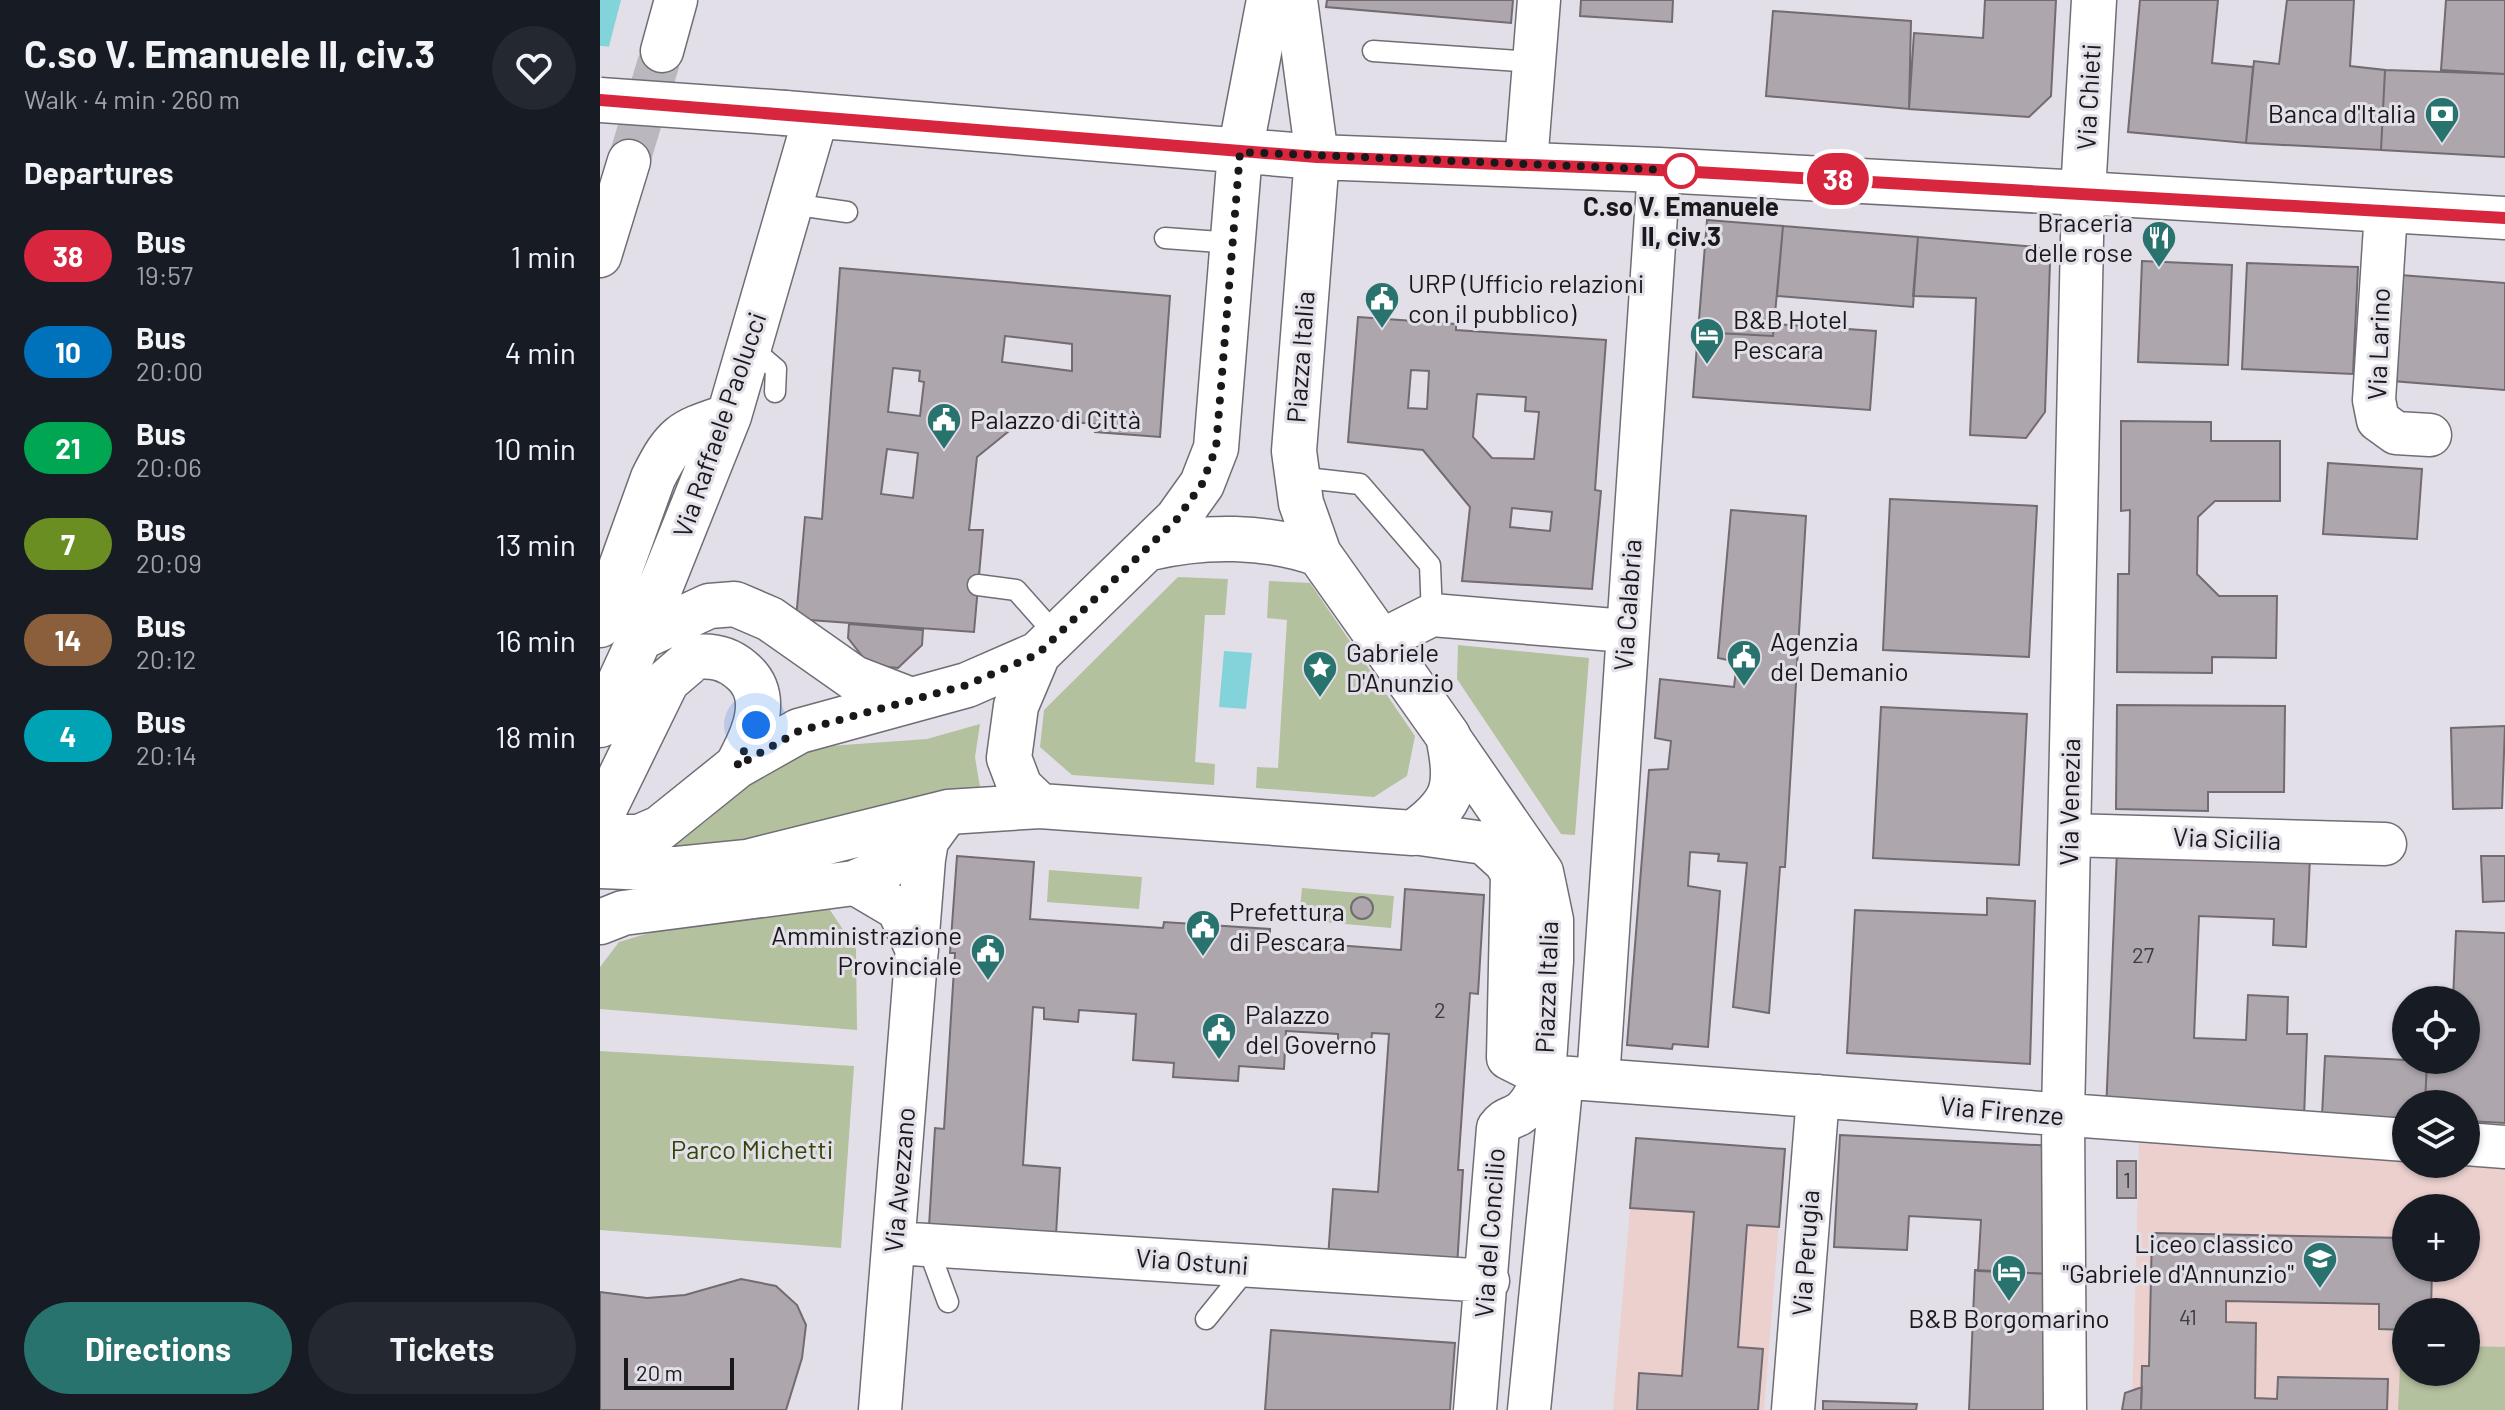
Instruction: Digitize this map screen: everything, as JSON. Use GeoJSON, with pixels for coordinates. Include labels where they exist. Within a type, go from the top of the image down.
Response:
{"type":"FeatureCollection","features":[{"type":"Feature","properties":{"kind":"street"},"geometry":{"type":"LineString","coordinates":[[662,51],[676,0]]}},
{"type":"Feature","properties":{"kind":"street"},"geometry":{"type":"LineString","coordinates":[[607,846],[647,835],[660,828],[737,766],[799,731],[967,685],[1048,645],[1177,519],[1202,484],[1216,448],[1240,152],[1269,0]]}},
{"type":"Feature","properties":{"kind":"street"},"geometry":{"type":"LineString","coordinates":[[1296,0],[1317,157]]}},
{"type":"Feature","properties":{"kind":"street"},"geometry":{"type":"LineString","coordinates":[[1526,163],[1539,0]]}},
{"type":"Feature","properties":{"kind":"street","name":"Via Chieti"},"geometry":{"type":"LineString","coordinates":[[2083,193],[2094,0]]}},
{"type":"Feature","properties":{"kind":"street"},"geometry":{"type":"LineString","coordinates":[[600,100],[1317,157],[1526,163],[2505,218]]}},
{"type":"Feature","properties":{"kind":"street","name":"Via Raffaele Paolucci"},"geometry":{"type":"LineString","coordinates":[[600,725],[620,632],[729,416],[791,204],[800,114]]}},
{"type":"Feature","properties":{"kind":"street","name":"Piazza Italia"},"geometry":{"type":"LineString","coordinates":[[1317,157],[1294,451],[1301,503],[1319,554],[1542,872],[1552,920],[1553,1073]]}},
{"type":"Feature","properties":{"kind":"street"},"geometry":{"type":"LineString","coordinates":[[600,256],[629,161]]}},
{"type":"Feature","properties":{"kind":"street","name":"Via Calabria"},"geometry":{"type":"LineString","coordinates":[[1553,1073],[1610,876],[1659,170]]}},
{"type":"Feature","properties":{"kind":"street","name":"Via Venezia"},"geometry":{"type":"LineString","coordinates":[[2065,1410],[2063,1116],[2083,193]]}},
{"type":"Feature","properties":{"kind":"street","name":"Via Larino"},"geometry":{"type":"LineString","coordinates":[[2386,211],[2374,400],[2378,420],[2396,433],[2430,435]]}},
{"type":"Feature","properties":{"kind":"street"},"geometry":{"type":"LineString","coordinates":[[729,416],[682,432],[653,478],[620,632],[709,606],[735,604],[770,619],[854,678],[911,700]]}},
{"type":"Feature","properties":{"kind":"street"},"geometry":{"type":"LineString","coordinates":[[1150,548],[1187,540],[1248,541],[1290,544],[1319,554]]}},
{"type":"Feature","properties":{"kind":"street"},"geometry":{"type":"LineString","coordinates":[[1382,640],[1432,615],[1626,631]]}},
{"type":"Feature","properties":{"kind":"street"},"geometry":{"type":"LineString","coordinates":[[1040,806],[1020,787],[1009,758],[1016,706],[1048,645]]}},
{"type":"Feature","properties":{"kind":"street"},"geometry":{"type":"LineString","coordinates":[[607,846],[667,681],[695,657],[723,658],[753,682],[758,698],[756,725],[737,766]]}},
{"type":"Feature","properties":{"kind":"street","name":"Piazza Italia"},"geometry":{"type":"LineString","coordinates":[[1413,833],[1434,818],[1452,796],[1455,766],[1448,736]]}},
{"type":"Feature","properties":{"kind":"street","name":"Piazza Italia"},"geometry":{"type":"LineString","coordinates":[[607,846],[677,869],[747,862],[948,812],[1040,806],[1413,833],[1484,843],[1500,856],[1512,874],[1553,1073]]}},
{"type":"Feature","properties":{"kind":"street"},"geometry":{"type":"LineString","coordinates":[[600,922],[623,913],[854,883],[883,870],[948,812]]}},
{"type":"Feature","properties":{"kind":"street","name":"Via Avezzano"},"geometry":{"type":"LineString","coordinates":[[880,1410],[911,1244],[917,950],[927,841],[948,812]]}},
{"type":"Feature","properties":{"kind":"street","name":"Via Sicilia"},"geometry":{"type":"LineString","coordinates":[[2069,835],[2385,844]]}},
{"type":"Feature","properties":{"kind":"street"},"geometry":{"type":"LineString","coordinates":[[1542,872],[1576,881],[1610,876]]}},
{"type":"Feature","properties":{"kind":"street","name":"Via Avezzano"},"geometry":{"type":"LineString","coordinates":[[854,883],[898,909],[917,950]]}},
{"type":"Feature","properties":{"kind":"street","name":"Via Firenze"},"geometry":{"type":"LineString","coordinates":[[1553,1073],[2063,1116],[2392,1139]]}},
{"type":"Feature","properties":{"kind":"street","name":"Via del Concilio"},"geometry":{"type":"LineString","coordinates":[[1475,1410],[1488,1281],[1498,1128],[1504,1119],[1520,1113],[1553,1073]]}},
{"type":"Feature","properties":{"kind":"street","name":"Via del Concilio"},"geometry":{"type":"LineString","coordinates":[[1529,1410],[1553,1073]]}},
{"type":"Feature","properties":{"kind":"street","name":"Via Perugia"},"geometry":{"type":"LineString","coordinates":[[1793,1410],[1818,1096]]}},
{"type":"Feature","properties":{"kind":"street"},"geometry":{"type":"LineString","coordinates":[[2480,1145],[2505,1147]]}},
{"type":"Feature","properties":{"kind":"street","name":"Via Ostuni"},"geometry":{"type":"LineString","coordinates":[[911,1244],[1488,1281]]}},
{"type":"Feature","properties":{"kind":"lane"},"geometry":{"type":"LineString","coordinates":[[1373,51],[1534,62]]}},
{"type":"Feature","properties":{"kind":"lane"},"geometry":{"type":"LineString","coordinates":[[791,204],[847,212]]}},
{"type":"Feature","properties":{"kind":"lane"},"geometry":{"type":"LineString","coordinates":[[1165,238],[1233,243]]}},
{"type":"Feature","properties":{"kind":"lane"},"geometry":{"type":"LineString","coordinates":[[749,346],[776,369],[775,392]]}},
{"type":"Feature","properties":{"kind":"lane"},"geometry":{"type":"LineString","coordinates":[[1297,477],[1360,484],[1430,565],[1432,615]]}},
{"type":"Feature","properties":{"kind":"lane"},"geometry":{"type":"LineString","coordinates":[[978,585],[1016,590],[1048,645]]}},
{"type":"Feature","properties":{"kind":"lane"},"geometry":{"type":"LineString","coordinates":[[911,1244],[948,1302]]}},
{"type":"Feature","properties":{"kind":"lane"},"geometry":{"type":"LineString","coordinates":[[1206,1319],[1249,1266]]}},
{"type":"Feature","properties":{"kind":"shaded area"},"geometry":{"type":"Polygon","coordinates":[[[1636,1138],[1785,1149],[1764,1410],[1613,1410],[1636,1138]]]}},
{"type":"Feature","properties":{"kind":"shaded area","name":"Liceo classico \"Gabriele d'Annunzio\""},"geometry":{"type":"Polygon","coordinates":[[[2139,1141],[2392,1157],[2392,1178],[2480,1178],[2480,1164],[2505,1164],[2505,1410],[2132,1410],[2139,1141]]]}},
{"type":"Feature","properties":{"kind":"green space"},"geometry":{"type":"Polygon","coordinates":[[[1178,577],[1228,579],[1225,615],[1205,615],[1195,762],[1215,764],[1214,785],[1072,775],[1040,747],[1044,710],[1178,577]]]}},
{"type":"Feature","properties":{"kind":"green space"},"geometry":{"type":"Polygon","coordinates":[[[1269,581],[1310,583],[1415,736],[1407,776],[1374,797],[1256,788],[1257,767],[1278,768],[1287,620],[1267,618],[1269,581]]]}},
{"type":"Feature","properties":{"kind":"green space"},"geometry":{"type":"Polygon","coordinates":[[[1458,645],[1589,658],[1575,835],[1561,834],[1457,679],[1458,645]]]}},
{"type":"Feature","properties":{"kind":"green space"},"geometry":{"type":"Polygon","coordinates":[[[980,724],[975,757],[981,793],[810,834],[641,855],[704,823],[760,774],[815,747],[927,739],[980,724]]]}},
{"type":"Feature","properties":{"kind":"green space"},"geometry":{"type":"Polygon","coordinates":[[[1049,870],[1142,877],[1139,909],[1047,902],[1049,870]]]}},
{"type":"Feature","properties":{"kind":"green space"},"geometry":{"type":"Polygon","coordinates":[[[1302,888],[1394,896],[1391,928],[1299,920],[1302,888]]]}},
{"type":"Feature","properties":{"kind":"green space"},"geometry":{"type":"Polygon","coordinates":[[[826,904],[856,949],[857,1030],[600,1009],[600,967],[619,942],[669,927],[826,904]]]}},
{"type":"Feature","properties":{"kind":"green space","name":"Parco Michetti"},"geometry":{"type":"Polygon","coordinates":[[[600,1051],[854,1066],[841,1248],[600,1230],[600,1051]]]}},
{"type":"Feature","properties":{"kind":"green space"},"geometry":{"type":"Polygon","coordinates":[[[2480,1346],[2505,1347],[2505,1410],[2398,1410],[2399,1386],[2480,1386],[2480,1346]]]}},
{"type":"Feature","properties":{"kind":"water"},"geometry":{"type":"Polygon","coordinates":[[[600,0],[621,0],[600,81],[600,0]]]}},
{"type":"Feature","properties":{"kind":"water"},"geometry":{"type":"Polygon","coordinates":[[[1224,651],[1252,653],[1246,709],[1219,707],[1224,651]]]}},
{"type":"Feature","properties":{"kind":"pier"},"geometry":{"type":"Polygon","coordinates":[[[600,46],[613,47],[600,85],[600,46]]]}},
{"type":"Feature","properties":{"kind":"building"},"geometry":{"type":"Polygon","coordinates":[[[1327,0],[1513,0],[1511,23],[1326,7],[1327,0]]]}},
{"type":"Feature","properties":{"kind":"building"},"geometry":{"type":"Polygon","coordinates":[[[1581,0],[1673,0],[1672,22],[1580,16],[1581,0]]]}},
{"type":"Feature","properties":{"kind":"building"},"geometry":{"type":"Polygon","coordinates":[[[1985,0],[2056,0],[2051,96],[2029,117],[1909,109],[1914,33],[1983,38],[1985,0]]]}},
{"type":"Feature","properties":{"kind":"building"},"geometry":{"type":"Polygon","coordinates":[[[2140,0],[2218,0],[2212,63],[2253,67],[2246,143],[2128,132],[2140,0]]]}},
{"type":"Feature","properties":{"kind":"building"},"geometry":{"type":"Polygon","coordinates":[[[2287,0],[2354,0],[2350,66],[2385,70],[2381,150],[2246,143],[2254,61],[2279,64],[2287,0]]]}},
{"type":"Feature","properties":{"kind":"building"},"geometry":{"type":"Polygon","coordinates":[[[2446,0],[2505,0],[2505,74],[2441,70],[2446,0]]]}},
{"type":"Feature","properties":{"kind":"building"},"geometry":{"type":"Polygon","coordinates":[[[1773,11],[1911,21],[1909,109],[1766,96],[1773,11]]]}},
{"type":"Feature","properties":{"kind":"building"},"geometry":{"type":"Polygon","coordinates":[[[2385,70],[2505,74],[2505,157],[2381,150],[2385,70]]]}},
{"type":"Feature","properties":{"kind":"building"},"geometry":{"type":"Polygon","coordinates":[[[1707,220],[1783,226],[1773,336],[1698,332],[1707,220]]]}},
{"type":"Feature","properties":{"kind":"building"},"geometry":{"type":"Polygon","coordinates":[[[1783,226],[1918,237],[1913,307],[1777,296],[1783,226]]]}},
{"type":"Feature","properties":{"kind":"building"},"geometry":{"type":"Polygon","coordinates":[[[1918,237],[2038,247],[2050,262],[2045,412],[2026,438],[1970,435],[1976,298],[1913,296],[1918,237]]]}},
{"type":"Feature","properties":{"kind":"building"},"geometry":{"type":"Polygon","coordinates":[[[2142,261],[2232,265],[2228,365],[2138,362],[2142,261]]]}},
{"type":"Feature","properties":{"kind":"building"},"geometry":{"type":"Polygon","coordinates":[[[2247,263],[2358,267],[2353,374],[2242,369],[2247,263]]]}},
{"type":"Feature","properties":{"kind":"building","name":"Palazzo di Città"},"geometry":{"type":"Polygon","coordinates":[[[840,268],[1170,296],[1160,437],[1095,432],[1095,424],[1025,418],[977,457],[969,530],[983,530],[974,632],[796,619],[805,517],[822,519],[840,268]],[[1005,336],[1002,362],[1072,371],[1072,344],[1005,336]],[[893,368],[888,412],[920,416],[924,382],[919,381],[920,371],[893,368]],[[887,449],[881,494],[913,498],[918,453],[887,449]]]}},
{"type":"Feature","properties":{"kind":"building"},"geometry":{"type":"Polygon","coordinates":[[[2400,275],[2505,283],[2505,390],[2392,381],[2400,275]]]}},
{"type":"Feature","properties":{"kind":"building"},"geometry":{"type":"Polygon","coordinates":[[[1358,317],[1456,324],[1456,330],[1606,340],[1595,490],[1601,491],[1592,589],[1462,581],[1470,507],[1423,450],[1348,442],[1358,317]],[[1411,370],[1408,408],[1427,409],[1429,371],[1411,370]],[[1477,394],[1473,437],[1492,458],[1534,459],[1539,412],[1525,411],[1526,397],[1477,394]],[[1512,508],[1510,527],[1550,531],[1552,512],[1512,508]]]}},
{"type":"Feature","properties":{"kind":"building"},"geometry":{"type":"Polygon","coordinates":[[[1774,324],[1876,331],[1870,410],[1693,397],[1698,332],[1773,336],[1774,324]]]}},
{"type":"Feature","properties":{"kind":"building"},"geometry":{"type":"Polygon","coordinates":[[[2121,421],[2211,422],[2211,441],[2280,441],[2280,501],[2215,501],[2198,517],[2197,574],[2219,596],[2277,596],[2276,658],[2212,657],[2212,673],[2117,672],[2118,574],[2129,574],[2130,510],[2121,511],[2121,421]]]}},
{"type":"Feature","properties":{"kind":"building"},"geometry":{"type":"Polygon","coordinates":[[[2328,463],[2422,469],[2417,539],[2323,534],[2328,463]]]}},
{"type":"Feature","properties":{"kind":"building"},"geometry":{"type":"Polygon","coordinates":[[[1890,499],[2037,506],[2029,657],[1883,650],[1890,499]]]}},
{"type":"Feature","properties":{"kind":"building"},"geometry":{"type":"Polygon","coordinates":[[[1731,510],[1806,516],[1785,867],[1780,867],[1769,1013],[1733,1007],[1747,863],[1718,861],[1719,854],[1690,852],[1688,886],[1720,891],[1708,1047],[1673,1044],[1672,1049],[1627,1045],[1649,770],[1668,769],[1671,741],[1655,738],[1660,679],[1734,687],[1737,662],[1718,658],[1731,510]]]}},
{"type":"Feature","properties":{"kind":"building"},"geometry":{"type":"Polygon","coordinates":[[[849,624],[923,630],[922,645],[898,668],[869,665],[848,638],[849,624]]]}},
{"type":"Feature","properties":{"kind":"building"},"geometry":{"type":"Polygon","coordinates":[[[2117,705],[2285,706],[2284,792],[2208,792],[2208,811],[2116,809],[2117,705]]]}},
{"type":"Feature","properties":{"kind":"building"},"geometry":{"type":"Polygon","coordinates":[[[1881,707],[2027,714],[2019,865],[1873,858],[1881,707]]]}},
{"type":"Feature","properties":{"kind":"building"},"geometry":{"type":"Polygon","coordinates":[[[2505,726],[2502,808],[2453,809],[2451,728],[2505,726]]]}},
{"type":"Feature","properties":{"kind":"building"},"geometry":{"type":"Polygon","coordinates":[[[2117,850],[2310,857],[2306,947],[2273,945],[2274,919],[2199,916],[2194,1038],[2246,1040],[2248,995],[2288,997],[2287,1034],[2307,1034],[2304,1119],[2106,1111],[2117,850]]]}},
{"type":"Feature","properties":{"kind":"building","name":"Palazzo del Governo"},"geometry":{"type":"Polygon","coordinates":[[[957,856],[1034,862],[1030,919],[1163,928],[1164,922],[1270,929],[1270,940],[1401,950],[1405,889],[1484,895],[1478,994],[1470,993],[1458,1170],[1463,1170],[1457,1267],[1328,1258],[1333,1189],[1378,1192],[1389,1034],[1372,1033],[1371,1044],[1338,1042],[1338,1034],[1286,1031],[1284,1069],[1239,1066],[1238,1081],[1173,1077],[1174,1063],[1133,1060],[1136,1014],[1079,1010],[1078,1022],[1044,1019],[1044,1008],[1033,1007],[1023,1165],[1060,1168],[1056,1235],[929,1226],[935,1128],[944,1129],[955,953],[950,953],[957,856]]]}},
{"type":"Feature","properties":{"kind":"building"},"geometry":{"type":"Polygon","coordinates":[[[2481,856],[2505,856],[2505,901],[2483,902],[2481,856]]]}},
{"type":"Feature","properties":{"kind":"building"},"geometry":{"type":"Polygon","coordinates":[[[1362,897],[1370,900],[1373,908],[1370,916],[1362,919],[1354,916],[1351,908],[1354,900],[1362,897]]]}},
{"type":"Feature","properties":{"kind":"building"},"geometry":{"type":"Polygon","coordinates":[[[1987,898],[2035,901],[2030,1064],[1847,1053],[1855,910],[1987,915],[1987,898]]]}},
{"type":"Feature","properties":{"kind":"building"},"geometry":{"type":"Polygon","coordinates":[[[2456,931],[2505,933],[2505,1123],[2480,1122],[2480,1090],[2426,1090],[2426,1074],[2480,1074],[2480,986],[2454,986],[2456,931]]]}},
{"type":"Feature","properties":{"kind":"building"},"geometry":{"type":"Polygon","coordinates":[[[2325,1056],[2392,1059],[2392,1074],[2426,1074],[2426,1090],[2392,1090],[2392,1118],[2322,1116],[2325,1056]]]}},
{"type":"Feature","properties":{"kind":"building"},"geometry":{"type":"Polygon","coordinates":[[[1840,1135],[2056,1146],[2050,1274],[1978,1271],[1981,1220],[1909,1216],[1907,1250],[1834,1247],[1840,1135]]]}},
{"type":"Feature","properties":{"kind":"building"},"geometry":{"type":"Polygon","coordinates":[[[1636,1138],[1785,1149],[1779,1227],[1747,1225],[1738,1347],[1763,1349],[1758,1410],[1637,1410],[1639,1373],[1682,1376],[1694,1212],[1630,1208],[1636,1138]]]}},
{"type":"Feature","properties":{"kind":"building"},"geometry":{"type":"Polygon","coordinates":[[[2117,1161],[2136,1161],[2136,1198],[2117,1198],[2117,1161]]]}},
{"type":"Feature","properties":{"kind":"building"},"geometry":{"type":"Polygon","coordinates":[[[2152,1233],[2392,1238],[2392,1282],[2432,1282],[2431,1298],[2392,1298],[2392,1329],[2379,1329],[2379,1304],[2226,1301],[2226,1322],[2256,1323],[2255,1398],[2277,1399],[2278,1377],[2388,1379],[2387,1410],[2141,1410],[2142,1366],[2149,1366],[2152,1233]]]}},
{"type":"Feature","properties":{"kind":"building"},"geometry":{"type":"Polygon","coordinates":[[[1975,1270],[2050,1274],[2044,1410],[1969,1410],[1975,1270]]]}},
{"type":"Feature","properties":{"kind":"building"},"geometry":{"type":"Polygon","coordinates":[[[741,1279],[776,1286],[797,1305],[806,1325],[802,1358],[786,1410],[600,1410],[600,1292],[647,1298],[685,1295],[741,1279]]]}},
{"type":"Feature","properties":{"kind":"building"},"geometry":{"type":"Polygon","coordinates":[[[1271,1330],[1455,1343],[1450,1410],[1265,1410],[1271,1330]]]}},
{"type":"Feature","properties":{"kind":"building"},"geometry":{"type":"Polygon","coordinates":[[[2142,1387],[2141,1410],[2122,1410],[2125,1393],[2142,1387]]]}},
{"type":"Feature","properties":{"kind":"building"},"geometry":{"type":"Polygon","coordinates":[[[1823,1401],[1917,1404],[1916,1410],[1823,1410],[1823,1401]]]}},
{"type":"Feature","properties":{"kind":"tunnel"},"geometry":{"type":"LineString","coordinates":[[629,161],[662,51]]}},
{"type":"Feature","properties":{"kind":"bus line","name":"38"},"geometry":{"type":"LineString","coordinates":[[600,100],[1317,157],[1526,163],[2505,218]]}},
{"type":"Feature","properties":{"kind":"place","name":"Banca d'Italia"},"geometry":{"type":"Point","coordinates":[2442,145]}},
{"type":"Feature","properties":{"kind":"place","name":"C.so V. Emanuele II, civ.3"},"geometry":{"type":"Point","coordinates":[1681,171]}},
{"type":"Feature","properties":{"kind":"place","name":"Braceria delle rose"},"geometry":{"type":"Point","coordinates":[2159,269]}},
{"type":"Feature","properties":{"kind":"place","name":"URP (Ufficio relazioni con il pubblico)"},"geometry":{"type":"Point","coordinates":[1382,330]}},
{"type":"Feature","properties":{"kind":"place","name":"B&B Hotel Pescara"},"geometry":{"type":"Point","coordinates":[1707,366]}},
{"type":"Feature","properties":{"kind":"place","name":"Palazzo di Città"},"geometry":{"type":"Point","coordinates":[944,451]}},
{"type":"Feature","properties":{"kind":"place","name":"Agenzia del Demanio"},"geometry":{"type":"Point","coordinates":[1744,688]}},
{"type":"Feature","properties":{"kind":"place","name":"Gabriele D'Anunzio"},"geometry":{"type":"Point","coordinates":[1320,699]}},
{"type":"Feature","properties":{"kind":"place","name":"Prefettura di Pescara"},"geometry":{"type":"Point","coordinates":[1203,958]}},
{"type":"Feature","properties":{"kind":"place","name":"Amministrazione Provinciale"},"geometry":{"type":"Point","coordinates":[988,982]}},
{"type":"Feature","properties":{"kind":"place","name":"Palazzo del Governo"},"geometry":{"type":"Point","coordinates":[1219,1061]}},
{"type":"Feature","properties":{"kind":"place","name":"Liceo classico \"Gabriele d'Annunzio\""},"geometry":{"type":"Point","coordinates":[2320,1290]}},
{"type":"Feature","properties":{"kind":"place","name":"B&B Borgomarino"},"geometry":{"type":"Point","coordinates":[2009,1303]}},
{"type":"Feature","properties":{"kind":"route"},"geometry":{"type":"LineString","coordinates":[[756,725],[737,766],[799,731],[967,685],[1038,654],[1177,519],[1202,484],[1216,448],[1240,152],[1691,171],[1681,171]]}}]}
